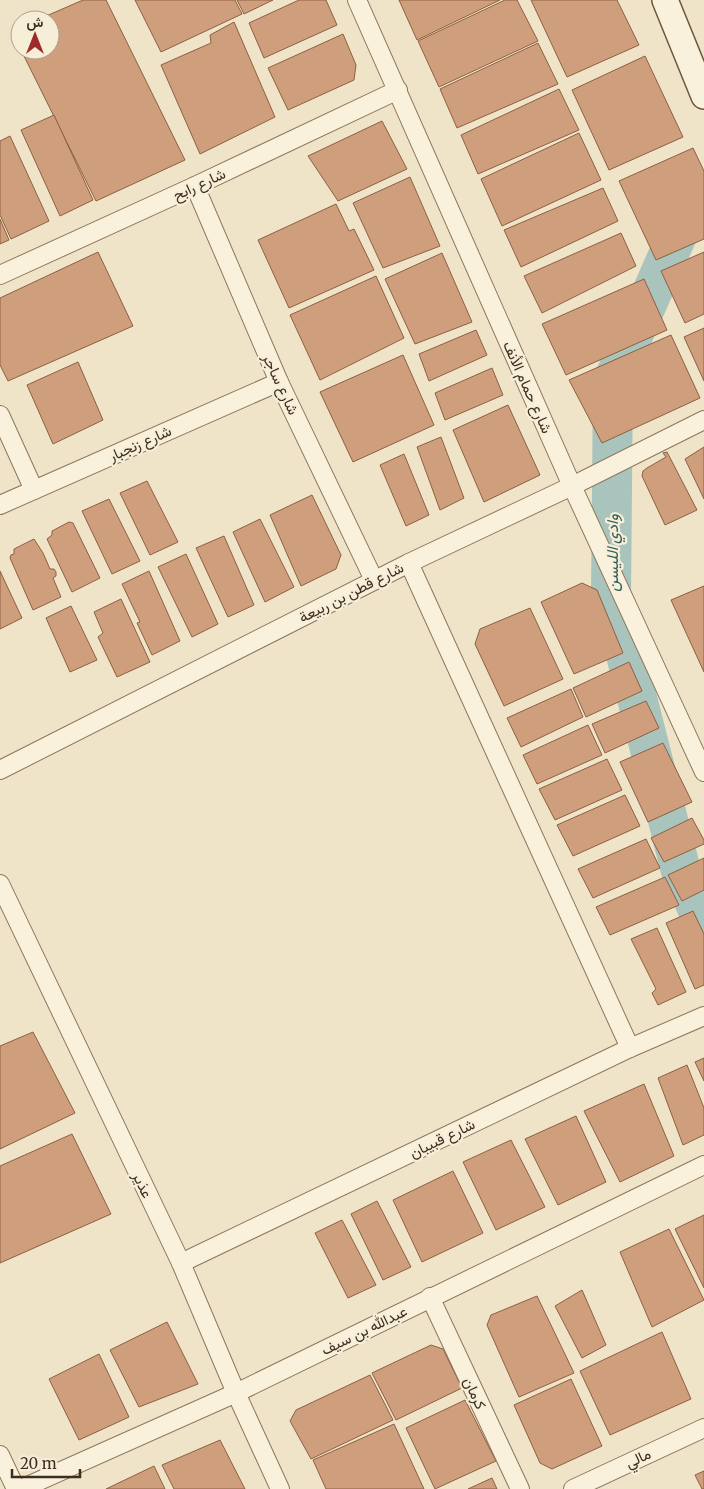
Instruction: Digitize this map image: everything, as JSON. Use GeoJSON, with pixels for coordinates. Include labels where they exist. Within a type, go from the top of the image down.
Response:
{"type":"FeatureCollection","features":[{"type":"Feature","properties":{"kind":"street","name":"شارع حمام الأنف"},"geometry":{"type":"LineString","coordinates":[[357,0],[572,486],[704,772]]}},
{"type":"Feature","properties":{"kind":"street"},"geometry":{"type":"LineString","coordinates":[[665,0],[704,96]]}},
{"type":"Feature","properties":{"kind":"street","name":"شارع رابح"},"geometry":{"type":"LineString","coordinates":[[0,275],[398,90]]}},
{"type":"Feature","properties":{"kind":"street","name":"شارع ساجر"},"geometry":{"type":"LineString","coordinates":[[195,186],[279,382],[374,580]]}},
{"type":"Feature","properties":{"kind":"street","name":"شارع زنجبار"},"geometry":{"type":"LineString","coordinates":[[0,505],[279,382]]}},
{"type":"Feature","properties":{"kind":"street"},"geometry":{"type":"LineString","coordinates":[[0,415],[34,490]]}},
{"type":"Feature","properties":{"kind":"street","name":"شارع قطن بن ربيعة"},"geometry":{"type":"LineString","coordinates":[[0,770],[374,580],[572,486],[704,420]]}},
{"type":"Feature","properties":{"kind":"street"},"geometry":{"type":"LineString","coordinates":[[409,563],[630,1048]]}},
{"type":"Feature","properties":{"kind":"street","name":"عذير"},"geometry":{"type":"LineString","coordinates":[[0,884],[181,1263],[236,1393],[280,1489]]}},
{"type":"Feature","properties":{"kind":"street","name":"شارع قبيبان"},"geometry":{"type":"LineString","coordinates":[[181,1263],[630,1048],[704,1016]]}},
{"type":"Feature","properties":{"kind":"street","name":"عبدالله بن سيف"},"geometry":{"type":"LineString","coordinates":[[21,1489],[236,1393],[704,1165]]}},
{"type":"Feature","properties":{"kind":"street","name":"كرمان"},"geometry":{"type":"LineString","coordinates":[[430,1298],[520,1489]]}},
{"type":"Feature","properties":{"kind":"street","name":"مالي"},"geometry":{"type":"LineString","coordinates":[[573,1489],[704,1428]]}},
{"type":"Feature","properties":{"kind":"street"},"geometry":{"type":"LineString","coordinates":[[0,1455],[16,1489]]}},
{"type":"Feature","properties":{"kind":"building"},"geometry":{"type":"Polygon","coordinates":[[[83,0],[106,0],[185,160],[96,201],[26,60],[60,60],[60,10],[83,0]]]}},
{"type":"Feature","properties":{"kind":"building"},"geometry":{"type":"Polygon","coordinates":[[[135,0],[235,0],[242,14],[161,52],[135,0]]]}},
{"type":"Feature","properties":{"kind":"building"},"geometry":{"type":"Polygon","coordinates":[[[237,0],[273,0],[244,14],[237,0]]]}},
{"type":"Feature","properties":{"kind":"building"},"geometry":{"type":"Polygon","coordinates":[[[299,0],[326,0],[337,25],[264,58],[249,23],[299,0]]]}},
{"type":"Feature","properties":{"kind":"building"},"geometry":{"type":"Polygon","coordinates":[[[399,0],[500,0],[417,40],[399,0]]]}},
{"type":"Feature","properties":{"kind":"building"},"geometry":{"type":"Polygon","coordinates":[[[505,0],[517,0],[538,41],[439,87],[418,41],[505,0]]]}},
{"type":"Feature","properties":{"kind":"building"},"geometry":{"type":"Polygon","coordinates":[[[531,0],[617,0],[639,45],[567,77],[531,0]]]}},
{"type":"Feature","properties":{"kind":"building"},"geometry":{"type":"Polygon","coordinates":[[[234,22],[275,117],[200,154],[161,65],[211,43],[210,35],[234,22]]]}},
{"type":"Feature","properties":{"kind":"building"},"geometry":{"type":"Polygon","coordinates":[[[343,34],[356,65],[354,80],[288,110],[268,68],[343,34]]]}},
{"type":"Feature","properties":{"kind":"building"},"geometry":{"type":"Polygon","coordinates":[[[538,43],[558,84],[457,128],[440,89],[538,43]]]}},
{"type":"Feature","properties":{"kind":"building"},"geometry":{"type":"Polygon","coordinates":[[[645,56],[683,137],[609,170],[572,90],[645,56]]]}},
{"type":"Feature","properties":{"kind":"building"},"geometry":{"type":"Polygon","coordinates":[[[559,89],[579,130],[478,174],[461,135],[559,89]]]}},
{"type":"Feature","properties":{"kind":"building"},"geometry":{"type":"Polygon","coordinates":[[[54,115],[93,200],[60,216],[21,130],[54,115]]]}},
{"type":"Feature","properties":{"kind":"building"},"geometry":{"type":"Polygon","coordinates":[[[382,121],[407,169],[338,201],[308,156],[382,121]]]}},
{"type":"Feature","properties":{"kind":"building"},"geometry":{"type":"Polygon","coordinates":[[[579,133],[601,180],[502,226],[481,179],[579,133]]]}},
{"type":"Feature","properties":{"kind":"building"},"geometry":{"type":"Polygon","coordinates":[[[10,136],[49,221],[11,239],[0,215],[0,141],[10,136]]]}},
{"type":"Feature","properties":{"kind":"building"},"geometry":{"type":"Polygon","coordinates":[[[693,148],[704,171],[704,239],[656,260],[619,181],[693,148]]]}},
{"type":"Feature","properties":{"kind":"building"},"geometry":{"type":"Polygon","coordinates":[[[410,177],[440,246],[383,268],[353,203],[410,177]]]}},
{"type":"Feature","properties":{"kind":"building"},"geometry":{"type":"Polygon","coordinates":[[[603,188],[618,221],[521,267],[504,230],[603,188]]]}},
{"type":"Feature","properties":{"kind":"building"},"geometry":{"type":"Polygon","coordinates":[[[336,204],[349,231],[354,229],[374,270],[289,308],[258,240],[336,204]]]}},
{"type":"Feature","properties":{"kind":"building"},"geometry":{"type":"Polygon","coordinates":[[[0,219],[9,240],[0,244],[0,219]]]}},
{"type":"Feature","properties":{"kind":"building"},"geometry":{"type":"Polygon","coordinates":[[[621,233],[636,266],[542,313],[524,276],[621,233]]]}},
{"type":"Feature","properties":{"kind":"building"},"geometry":{"type":"Polygon","coordinates":[[[98,252],[133,326],[8,381],[0,365],[0,298],[98,252]]]}},
{"type":"Feature","properties":{"kind":"building"},"geometry":{"type":"Polygon","coordinates":[[[704,252],[704,314],[685,323],[661,271],[704,252]]]}},
{"type":"Feature","properties":{"kind":"building"},"geometry":{"type":"Polygon","coordinates":[[[442,253],[472,322],[415,344],[385,279],[442,253]]]}},
{"type":"Feature","properties":{"kind":"building"},"geometry":{"type":"Polygon","coordinates":[[[376,276],[404,338],[320,380],[290,315],[376,276]]]}},
{"type":"Feature","properties":{"kind":"building"},"geometry":{"type":"Polygon","coordinates":[[[644,279],[667,330],[566,375],[542,324],[644,279]]]}},
{"type":"Feature","properties":{"kind":"building"},"geometry":{"type":"Polygon","coordinates":[[[704,328],[704,381],[684,337],[704,328]]]}},
{"type":"Feature","properties":{"kind":"building"},"geometry":{"type":"Polygon","coordinates":[[[476,330],[487,355],[429,381],[419,354],[476,330]]]}},
{"type":"Feature","properties":{"kind":"building"},"geometry":{"type":"Polygon","coordinates":[[[671,335],[700,398],[602,443],[569,380],[671,335]]]}},
{"type":"Feature","properties":{"kind":"building"},"geometry":{"type":"Polygon","coordinates":[[[403,355],[434,425],[353,462],[320,392],[403,355]]]}},
{"type":"Feature","properties":{"kind":"building"},"geometry":{"type":"Polygon","coordinates":[[[78,362],[103,420],[53,444],[27,385],[78,362]]]}},
{"type":"Feature","properties":{"kind":"building"},"geometry":{"type":"Polygon","coordinates":[[[492,368],[503,395],[445,420],[435,393],[492,368]]]}},
{"type":"Feature","properties":{"kind":"building"},"geometry":{"type":"Polygon","coordinates":[[[508,405],[540,475],[484,502],[453,430],[508,405]]]}},
{"type":"Feature","properties":{"kind":"building"},"geometry":{"type":"Polygon","coordinates":[[[441,437],[464,498],[440,510],[417,447],[441,437]]]}},
{"type":"Feature","properties":{"kind":"building"},"geometry":{"type":"Polygon","coordinates":[[[704,447],[704,499],[685,459],[704,447]]]}},
{"type":"Feature","properties":{"kind":"building"},"geometry":{"type":"Polygon","coordinates":[[[667,452],[697,510],[665,525],[642,476],[643,471],[666,457],[663,453],[667,452]]]}},
{"type":"Feature","properties":{"kind":"building"},"geometry":{"type":"Polygon","coordinates":[[[404,454],[429,515],[406,526],[380,465],[404,454]]]}},
{"type":"Feature","properties":{"kind":"building"},"geometry":{"type":"Polygon","coordinates":[[[147,481],[178,542],[150,555],[120,493],[147,481]]]}},
{"type":"Feature","properties":{"kind":"building"},"geometry":{"type":"Polygon","coordinates":[[[312,495],[341,555],[336,569],[301,586],[270,515],[312,495]]]}},
{"type":"Feature","properties":{"kind":"building"},"geometry":{"type":"Polygon","coordinates":[[[109,499],[140,561],[112,574],[82,511],[109,499]]]}},
{"type":"Feature","properties":{"kind":"building"},"geometry":{"type":"Polygon","coordinates":[[[260,519],[294,587],[265,602],[233,532],[260,519]]]}},
{"type":"Feature","properties":{"kind":"building"},"geometry":{"type":"Polygon","coordinates":[[[69,522],[73,523],[100,578],[72,592],[47,539],[52,535],[52,531],[69,522]]]}},
{"type":"Feature","properties":{"kind":"building"},"geometry":{"type":"Polygon","coordinates":[[[224,536],[254,605],[228,617],[196,548],[224,536]]]}},
{"type":"Feature","properties":{"kind":"building"},"geometry":{"type":"Polygon","coordinates":[[[34,539],[50,569],[54,569],[56,572],[56,576],[53,578],[61,597],[33,610],[10,558],[14,554],[14,549],[34,539]]]}},
{"type":"Feature","properties":{"kind":"building"},"geometry":{"type":"Polygon","coordinates":[[[186,554],[218,624],[192,637],[158,567],[186,554]]]}},
{"type":"Feature","properties":{"kind":"building"},"geometry":{"type":"Polygon","coordinates":[[[0,571],[22,618],[0,629],[0,571]]]}},
{"type":"Feature","properties":{"kind":"building"},"geometry":{"type":"Polygon","coordinates":[[[149,571],[180,641],[152,655],[137,623],[140,622],[122,584],[149,571]]]}},
{"type":"Feature","properties":{"kind":"building"},"geometry":{"type":"Polygon","coordinates":[[[582,583],[597,590],[623,653],[574,674],[541,602],[582,583]]]}},
{"type":"Feature","properties":{"kind":"building"},"geometry":{"type":"Polygon","coordinates":[[[704,586],[704,672],[671,600],[704,586]]]}},
{"type":"Feature","properties":{"kind":"building"},"geometry":{"type":"Polygon","coordinates":[[[121,599],[150,662],[117,677],[98,637],[103,633],[94,612],[121,599]]]}},
{"type":"Feature","properties":{"kind":"building"},"geometry":{"type":"Polygon","coordinates":[[[71,606],[97,660],[70,672],[46,618],[71,606]]]}},
{"type":"Feature","properties":{"kind":"building"},"geometry":{"type":"Polygon","coordinates":[[[530,608],[563,679],[504,706],[475,644],[480,629],[530,608]]]}},
{"type":"Feature","properties":{"kind":"building"},"geometry":{"type":"Polygon","coordinates":[[[629,662],[642,691],[586,717],[573,688],[629,662]]]}},
{"type":"Feature","properties":{"kind":"building"},"geometry":{"type":"Polygon","coordinates":[[[571,689],[583,717],[521,747],[507,718],[571,689]]]}},
{"type":"Feature","properties":{"kind":"building"},"geometry":{"type":"Polygon","coordinates":[[[646,701],[659,728],[605,753],[592,724],[646,701]]]}},
{"type":"Feature","properties":{"kind":"building"},"geometry":{"type":"Polygon","coordinates":[[[588,725],[602,755],[537,784],[523,755],[588,725]]]}},
{"type":"Feature","properties":{"kind":"building"},"geometry":{"type":"Polygon","coordinates":[[[663,743],[692,802],[648,822],[620,762],[663,743]]]}},
{"type":"Feature","properties":{"kind":"building"},"geometry":{"type":"Polygon","coordinates":[[[607,759],[622,790],[555,820],[539,789],[607,759]]]}},
{"type":"Feature","properties":{"kind":"building"},"geometry":{"type":"Polygon","coordinates":[[[625,795],[640,826],[573,856],[557,825],[625,795]]]}},
{"type":"Feature","properties":{"kind":"building"},"geometry":{"type":"Polygon","coordinates":[[[692,818],[704,840],[704,844],[664,862],[651,838],[692,818]]]}},
{"type":"Feature","properties":{"kind":"building"},"geometry":{"type":"Polygon","coordinates":[[[646,839],[660,868],[593,898],[578,869],[646,839]]]}},
{"type":"Feature","properties":{"kind":"building"},"geometry":{"type":"Polygon","coordinates":[[[704,858],[704,890],[682,901],[668,875],[704,858]]]}},
{"type":"Feature","properties":{"kind":"building"},"geometry":{"type":"Polygon","coordinates":[[[665,877],[679,905],[610,935],[596,907],[665,877]]]}},
{"type":"Feature","properties":{"kind":"building"},"geometry":{"type":"Polygon","coordinates":[[[693,911],[704,934],[704,985],[695,989],[666,923],[693,911]]]}},
{"type":"Feature","properties":{"kind":"building"},"geometry":{"type":"Polygon","coordinates":[[[657,928],[686,992],[658,1005],[652,993],[656,989],[631,939],[657,928]]]}},
{"type":"Feature","properties":{"kind":"building"},"geometry":{"type":"Polygon","coordinates":[[[33,1032],[75,1113],[0,1149],[0,1046],[33,1032]]]}},
{"type":"Feature","properties":{"kind":"building"},"geometry":{"type":"Polygon","coordinates":[[[704,1058],[704,1081],[695,1062],[704,1058]]]}},
{"type":"Feature","properties":{"kind":"building"},"geometry":{"type":"Polygon","coordinates":[[[687,1065],[704,1108],[704,1135],[683,1145],[658,1078],[687,1065]]]}},
{"type":"Feature","properties":{"kind":"building"},"geometry":{"type":"Polygon","coordinates":[[[644,1084],[674,1156],[620,1182],[584,1111],[644,1084]]]}},
{"type":"Feature","properties":{"kind":"building"},"geometry":{"type":"Polygon","coordinates":[[[576,1116],[606,1182],[558,1205],[525,1139],[576,1116]]]}},
{"type":"Feature","properties":{"kind":"building"},"geometry":{"type":"Polygon","coordinates":[[[72,1134],[111,1214],[0,1263],[0,1166],[72,1134]]]}},
{"type":"Feature","properties":{"kind":"building"},"geometry":{"type":"Polygon","coordinates":[[[511,1140],[545,1207],[496,1230],[463,1162],[511,1140]]]}},
{"type":"Feature","properties":{"kind":"building"},"geometry":{"type":"Polygon","coordinates":[[[453,1171],[483,1233],[422,1262],[393,1200],[453,1171]]]}},
{"type":"Feature","properties":{"kind":"building"},"geometry":{"type":"Polygon","coordinates":[[[377,1201],[411,1267],[383,1280],[351,1214],[377,1201]]]}},
{"type":"Feature","properties":{"kind":"building"},"geometry":{"type":"Polygon","coordinates":[[[704,1215],[704,1288],[675,1229],[704,1215]]]}},
{"type":"Feature","properties":{"kind":"building"},"geometry":{"type":"Polygon","coordinates":[[[342,1220],[376,1285],[348,1298],[315,1233],[342,1220]]]}},
{"type":"Feature","properties":{"kind":"building"},"geometry":{"type":"Polygon","coordinates":[[[669,1229],[704,1300],[652,1327],[620,1252],[669,1229]]]}},
{"type":"Feature","properties":{"kind":"building"},"geometry":{"type":"Polygon","coordinates":[[[582,1290],[606,1345],[582,1358],[555,1306],[582,1290]]]}},
{"type":"Feature","properties":{"kind":"building"},"geometry":{"type":"Polygon","coordinates":[[[537,1296],[574,1373],[519,1397],[487,1325],[491,1315],[537,1296]]]}},
{"type":"Feature","properties":{"kind":"building"},"geometry":{"type":"Polygon","coordinates":[[[167,1322],[198,1384],[139,1407],[110,1350],[167,1322]]]}},
{"type":"Feature","properties":{"kind":"building"},"geometry":{"type":"Polygon","coordinates":[[[662,1332],[691,1399],[610,1435],[580,1371],[662,1332]]]}},
{"type":"Feature","properties":{"kind":"building"},"geometry":{"type":"Polygon","coordinates":[[[431,1345],[443,1349],[462,1388],[396,1420],[372,1373],[431,1345]]]}},
{"type":"Feature","properties":{"kind":"building"},"geometry":{"type":"Polygon","coordinates":[[[99,1354],[129,1417],[79,1440],[49,1379],[99,1354]]]}},
{"type":"Feature","properties":{"kind":"building"},"geometry":{"type":"Polygon","coordinates":[[[370,1375],[393,1420],[311,1459],[290,1421],[296,1410],[370,1375]]]}},
{"type":"Feature","properties":{"kind":"building"},"geometry":{"type":"Polygon","coordinates":[[[571,1379],[602,1446],[552,1469],[540,1463],[514,1405],[571,1379]]]}},
{"type":"Feature","properties":{"kind":"building"},"geometry":{"type":"Polygon","coordinates":[[[465,1400],[496,1461],[435,1489],[406,1428],[465,1400]]]}},
{"type":"Feature","properties":{"kind":"building"},"geometry":{"type":"Polygon","coordinates":[[[394,1424],[424,1489],[326,1489],[313,1460],[394,1424]]]}},
{"type":"Feature","properties":{"kind":"building"},"geometry":{"type":"Polygon","coordinates":[[[220,1440],[245,1489],[174,1489],[162,1465],[220,1440]]]}},
{"type":"Feature","properties":{"kind":"building"},"geometry":{"type":"Polygon","coordinates":[[[154,1466],[165,1489],[106,1489],[154,1466]]]}},
{"type":"Feature","properties":{"kind":"building"},"geometry":{"type":"Polygon","coordinates":[[[704,1471],[704,1489],[702,1489],[695,1475],[704,1471]]]}},
{"type":"Feature","properties":{"kind":"building"},"geometry":{"type":"Polygon","coordinates":[[[492,1478],[497,1489],[468,1489],[492,1478]]]}},
{"type":"Feature","properties":{"kind":"waterway","name":"وادي الليسن"},"geometry":{"type":"LineString","coordinates":[[704,191],[689,208],[613,381],[611,596],[681,871],[704,924]]}}]}
